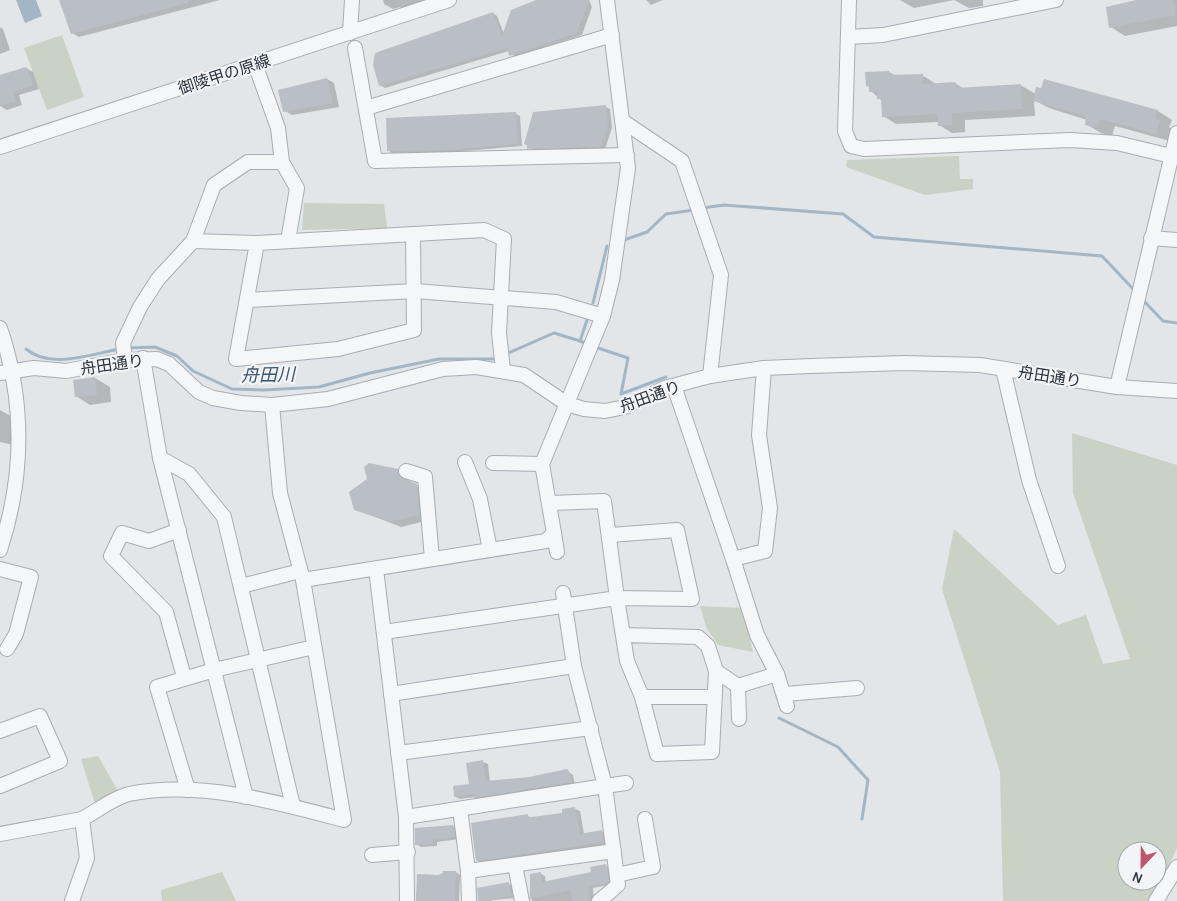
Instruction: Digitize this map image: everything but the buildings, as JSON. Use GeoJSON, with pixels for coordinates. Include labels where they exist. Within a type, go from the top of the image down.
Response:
{"type":"FeatureCollection","features":[{"type":"Feature","properties":{"kind":"street"},"geometry":{"type":"LineString","coordinates":[[350,33],[352,0]]}},
{"type":"Feature","properties":{"kind":"street","name":"御陵甲の原線"},"geometry":{"type":"LineString","coordinates":[[0,147],[448,0]]}},
{"type":"Feature","properties":{"kind":"street"},"geometry":{"type":"LineString","coordinates":[[557,552],[542,464],[603,316],[612,280],[628,168],[624,122],[607,0]]}},
{"type":"Feature","properties":{"kind":"street"},"geometry":{"type":"LineString","coordinates":[[849,0],[845,131],[852,146],[864,149],[1070,140],[1117,143],[1171,156]]}},
{"type":"Feature","properties":{"kind":"street"},"geometry":{"type":"LineString","coordinates":[[849,36],[883,35],[1056,0]]}},
{"type":"Feature","properties":{"kind":"street"},"geometry":{"type":"LineString","coordinates":[[366,108],[612,35]]}},
{"type":"Feature","properties":{"kind":"street"},"geometry":{"type":"LineString","coordinates":[[355,48],[375,161],[627,155]]}},
{"type":"Feature","properties":{"kind":"street"},"geometry":{"type":"LineString","coordinates":[[256,64],[278,128],[282,162],[297,188],[288,241]]}},
{"type":"Feature","properties":{"kind":"street"},"geometry":{"type":"LineString","coordinates":[[624,122],[682,161],[696,201],[721,275],[710,376]]}},
{"type":"Feature","properties":{"kind":"street"},"geometry":{"type":"LineString","coordinates":[[1117,387],[1177,133]]}},
{"type":"Feature","properties":{"kind":"street"},"geometry":{"type":"LineString","coordinates":[[124,353],[140,307],[158,278],[194,241],[214,186],[248,162],[282,162]]}},
{"type":"Feature","properties":{"kind":"street"},"geometry":{"type":"LineString","coordinates":[[194,241],[257,243],[484,230],[504,239],[499,297],[499,333],[503,370]]}},
{"type":"Feature","properties":{"kind":"street"},"geometry":{"type":"LineString","coordinates":[[257,243],[236,359],[338,349],[414,330],[413,234]]}},
{"type":"Feature","properties":{"kind":"street"},"geometry":{"type":"LineString","coordinates":[[1151,238],[1177,240]]}},
{"type":"Feature","properties":{"kind":"street"},"geometry":{"type":"LineString","coordinates":[[247,300],[415,291],[556,302],[603,316]]}},
{"type":"Feature","properties":{"kind":"street"},"geometry":{"type":"LineString","coordinates":[[0,328],[6,372],[17,400],[19,446],[6,502],[0,550]]}},
{"type":"Feature","properties":{"kind":"street","name":"舟田通り"},"geometry":{"type":"LineString","coordinates":[[6,372],[34,368],[66,371],[124,353],[143,358],[157,359],[169,364],[199,392],[213,398],[241,403],[272,405],[328,399],[443,369],[476,366],[524,375],[567,404],[584,409],[606,411],[625,407],[674,386],[710,376],[764,368],[904,363],[980,365],[1117,387],[1177,391]]}},
{"type":"Feature","properties":{"kind":"street"},"geometry":{"type":"LineString","coordinates":[[143,358],[160,458],[246,797]]}},
{"type":"Feature","properties":{"kind":"street"},"geometry":{"type":"LineString","coordinates":[[733,560],[765,551],[770,508],[759,435],[764,368]]}},
{"type":"Feature","properties":{"kind":"street"},"geometry":{"type":"LineString","coordinates":[[1004,369],[1029,480],[1058,566]]}},
{"type":"Feature","properties":{"kind":"street"},"geometry":{"type":"LineString","coordinates":[[674,386],[758,635],[777,674],[786,700],[857,688]]}},
{"type":"Feature","properties":{"kind":"street"},"geometry":{"type":"LineString","coordinates":[[0,834],[82,820],[129,794],[188,790],[246,797],[293,806],[344,820],[301,575],[280,493],[272,405]]}},
{"type":"Feature","properties":{"kind":"street"},"geometry":{"type":"LineString","coordinates":[[160,458],[189,474],[224,517],[293,806]]}},
{"type":"Feature","properties":{"kind":"street"},"geometry":{"type":"LineString","coordinates":[[466,462],[480,499],[490,550]]}},
{"type":"Feature","properties":{"kind":"street"},"geometry":{"type":"LineString","coordinates":[[493,464],[542,464]]}},
{"type":"Feature","properties":{"kind":"street"},"geometry":{"type":"LineString","coordinates":[[406,471],[425,477],[432,559]]}},
{"type":"Feature","properties":{"kind":"street"},"geometry":{"type":"LineString","coordinates":[[550,504],[604,501],[610,535],[616,598],[627,661],[642,697],[658,754],[712,752],[713,697],[716,671],[708,646],[698,638],[623,635]]}},
{"type":"Feature","properties":{"kind":"street"},"geometry":{"type":"LineString","coordinates":[[179,530],[148,541],[122,532],[111,556],[166,612],[184,678]]}},
{"type":"Feature","properties":{"kind":"street"},"geometry":{"type":"LineString","coordinates":[[384,632],[564,600],[692,598],[677,530],[610,535]]}},
{"type":"Feature","properties":{"kind":"street"},"geometry":{"type":"LineString","coordinates":[[241,586],[301,575],[376,569],[546,541],[554,533]]}},
{"type":"Feature","properties":{"kind":"street"},"geometry":{"type":"LineString","coordinates":[[0,569],[30,577],[16,634],[8,649]]}},
{"type":"Feature","properties":{"kind":"street"},"geometry":{"type":"LineString","coordinates":[[376,569],[406,817],[408,852],[407,901]]}},
{"type":"Feature","properties":{"kind":"street"},"geometry":{"type":"LineString","coordinates":[[564,600],[574,666],[605,786],[617,875],[618,885],[599,901]]}},
{"type":"Feature","properties":{"kind":"street"},"geometry":{"type":"LineString","coordinates":[[188,790],[157,687],[214,670],[314,647]]}},
{"type":"Feature","properties":{"kind":"street"},"geometry":{"type":"LineString","coordinates":[[391,694],[574,666]]}},
{"type":"Feature","properties":{"kind":"street"},"geometry":{"type":"LineString","coordinates":[[716,671],[738,686]]}},
{"type":"Feature","properties":{"kind":"street"},"geometry":{"type":"LineString","coordinates":[[738,686],[777,674]]}},
{"type":"Feature","properties":{"kind":"street"},"geometry":{"type":"LineString","coordinates":[[738,686],[739,719]]}},
{"type":"Feature","properties":{"kind":"street"},"geometry":{"type":"LineString","coordinates":[[642,697],[713,697]]}},
{"type":"Feature","properties":{"kind":"street"},"geometry":{"type":"LineString","coordinates":[[0,731],[40,716],[60,761],[0,786]]}},
{"type":"Feature","properties":{"kind":"street"},"geometry":{"type":"LineString","coordinates":[[398,753],[591,728]]}},
{"type":"Feature","properties":{"kind":"street"},"geometry":{"type":"LineString","coordinates":[[406,817],[626,783]]}},
{"type":"Feature","properties":{"kind":"street"},"geometry":{"type":"LineString","coordinates":[[460,809],[468,871],[468,901]]}},
{"type":"Feature","properties":{"kind":"street"},"geometry":{"type":"LineString","coordinates":[[72,901],[88,858],[82,820]]}},
{"type":"Feature","properties":{"kind":"street"},"geometry":{"type":"LineString","coordinates":[[617,875],[653,867],[645,820]]}},
{"type":"Feature","properties":{"kind":"street"},"geometry":{"type":"LineString","coordinates":[[372,854],[408,852]]}},
{"type":"Feature","properties":{"kind":"street"},"geometry":{"type":"LineString","coordinates":[[468,871],[614,852]]}},
{"type":"Feature","properties":{"kind":"street"},"geometry":{"type":"LineString","coordinates":[[515,865],[522,901]]}},
{"type":"Feature","properties":{"kind":"street"},"geometry":{"type":"LineString","coordinates":[[1156,901],[1177,868]]}},
{"type":"Feature","properties":{"kind":"green space"},"geometry":{"type":"Polygon","coordinates":[[[62,35],[84,97],[47,110],[24,48],[62,35]]]}},
{"type":"Feature","properties":{"kind":"green space"},"geometry":{"type":"Polygon","coordinates":[[[959,156],[960,179],[973,179],[973,189],[925,195],[846,167],[847,160],[959,156]]]}},
{"type":"Feature","properties":{"kind":"green space"},"geometry":{"type":"Polygon","coordinates":[[[304,203],[384,204],[387,228],[302,230],[304,203]]]}},
{"type":"Feature","properties":{"kind":"green space"},"geometry":{"type":"Polygon","coordinates":[[[1072,433],[1177,465],[1177,848],[1167,869],[1167,841],[1117,841],[1117,891],[1157,891],[1148,901],[1003,901],[1000,772],[942,589],[954,529],[1058,625],[1086,615],[1103,664],[1130,659],[1073,493],[1072,433]]]}},
{"type":"Feature","properties":{"kind":"green space"},"geometry":{"type":"Polygon","coordinates":[[[700,606],[742,608],[753,652],[718,645],[707,629],[700,606]]]}},
{"type":"Feature","properties":{"kind":"green space"},"geometry":{"type":"Polygon","coordinates":[[[98,756],[118,791],[95,804],[81,759],[98,756]]]}},
{"type":"Feature","properties":{"kind":"green space"},"geometry":{"type":"Polygon","coordinates":[[[222,872],[236,901],[162,901],[161,890],[222,872]]]}},
{"type":"Feature","properties":{"kind":"water"},"geometry":{"type":"Polygon","coordinates":[[[16,0],[36,0],[42,16],[25,23],[16,0]]]}},
{"type":"Feature","properties":{"kind":"waterway"},"geometry":{"type":"LineString","coordinates":[[702,208],[724,205],[843,214],[874,237],[1102,256],[1135,291]]}},
{"type":"Feature","properties":{"kind":"waterway"},"geometry":{"type":"LineString","coordinates":[[624,240],[647,232],[666,214],[694,210]]}},
{"type":"Feature","properties":{"kind":"waterway"},"geometry":{"type":"LineString","coordinates":[[593,303],[607,246]]}},
{"type":"Feature","properties":{"kind":"waterway"},"geometry":{"type":"LineString","coordinates":[[1142,299],[1163,321],[1177,323]]}},
{"type":"Feature","properties":{"kind":"waterway"},"geometry":{"type":"LineString","coordinates":[[506,354],[554,333],[580,341],[587,320]]}},
{"type":"Feature","properties":{"kind":"waterway"},"geometry":{"type":"LineString","coordinates":[[580,341],[587,344]]}},
{"type":"Feature","properties":{"kind":"waterway","name":"舟田川"},"geometry":{"type":"LineString","coordinates":[[126,348],[155,347],[177,356],[193,371],[232,389],[264,390],[319,387],[370,373],[439,359],[493,359]]}},
{"type":"Feature","properties":{"kind":"waterway"},"geometry":{"type":"LineString","coordinates":[[595,347],[628,358],[621,394],[666,377]]}},
{"type":"Feature","properties":{"kind":"waterway","name":"舟田川"},"geometry":{"type":"LineString","coordinates":[[26,349],[47,359],[59,360],[120,349]]}},
{"type":"Feature","properties":{"kind":"waterway"},"geometry":{"type":"LineString","coordinates":[[779,718],[838,747],[868,780],[862,819]]}}]}
